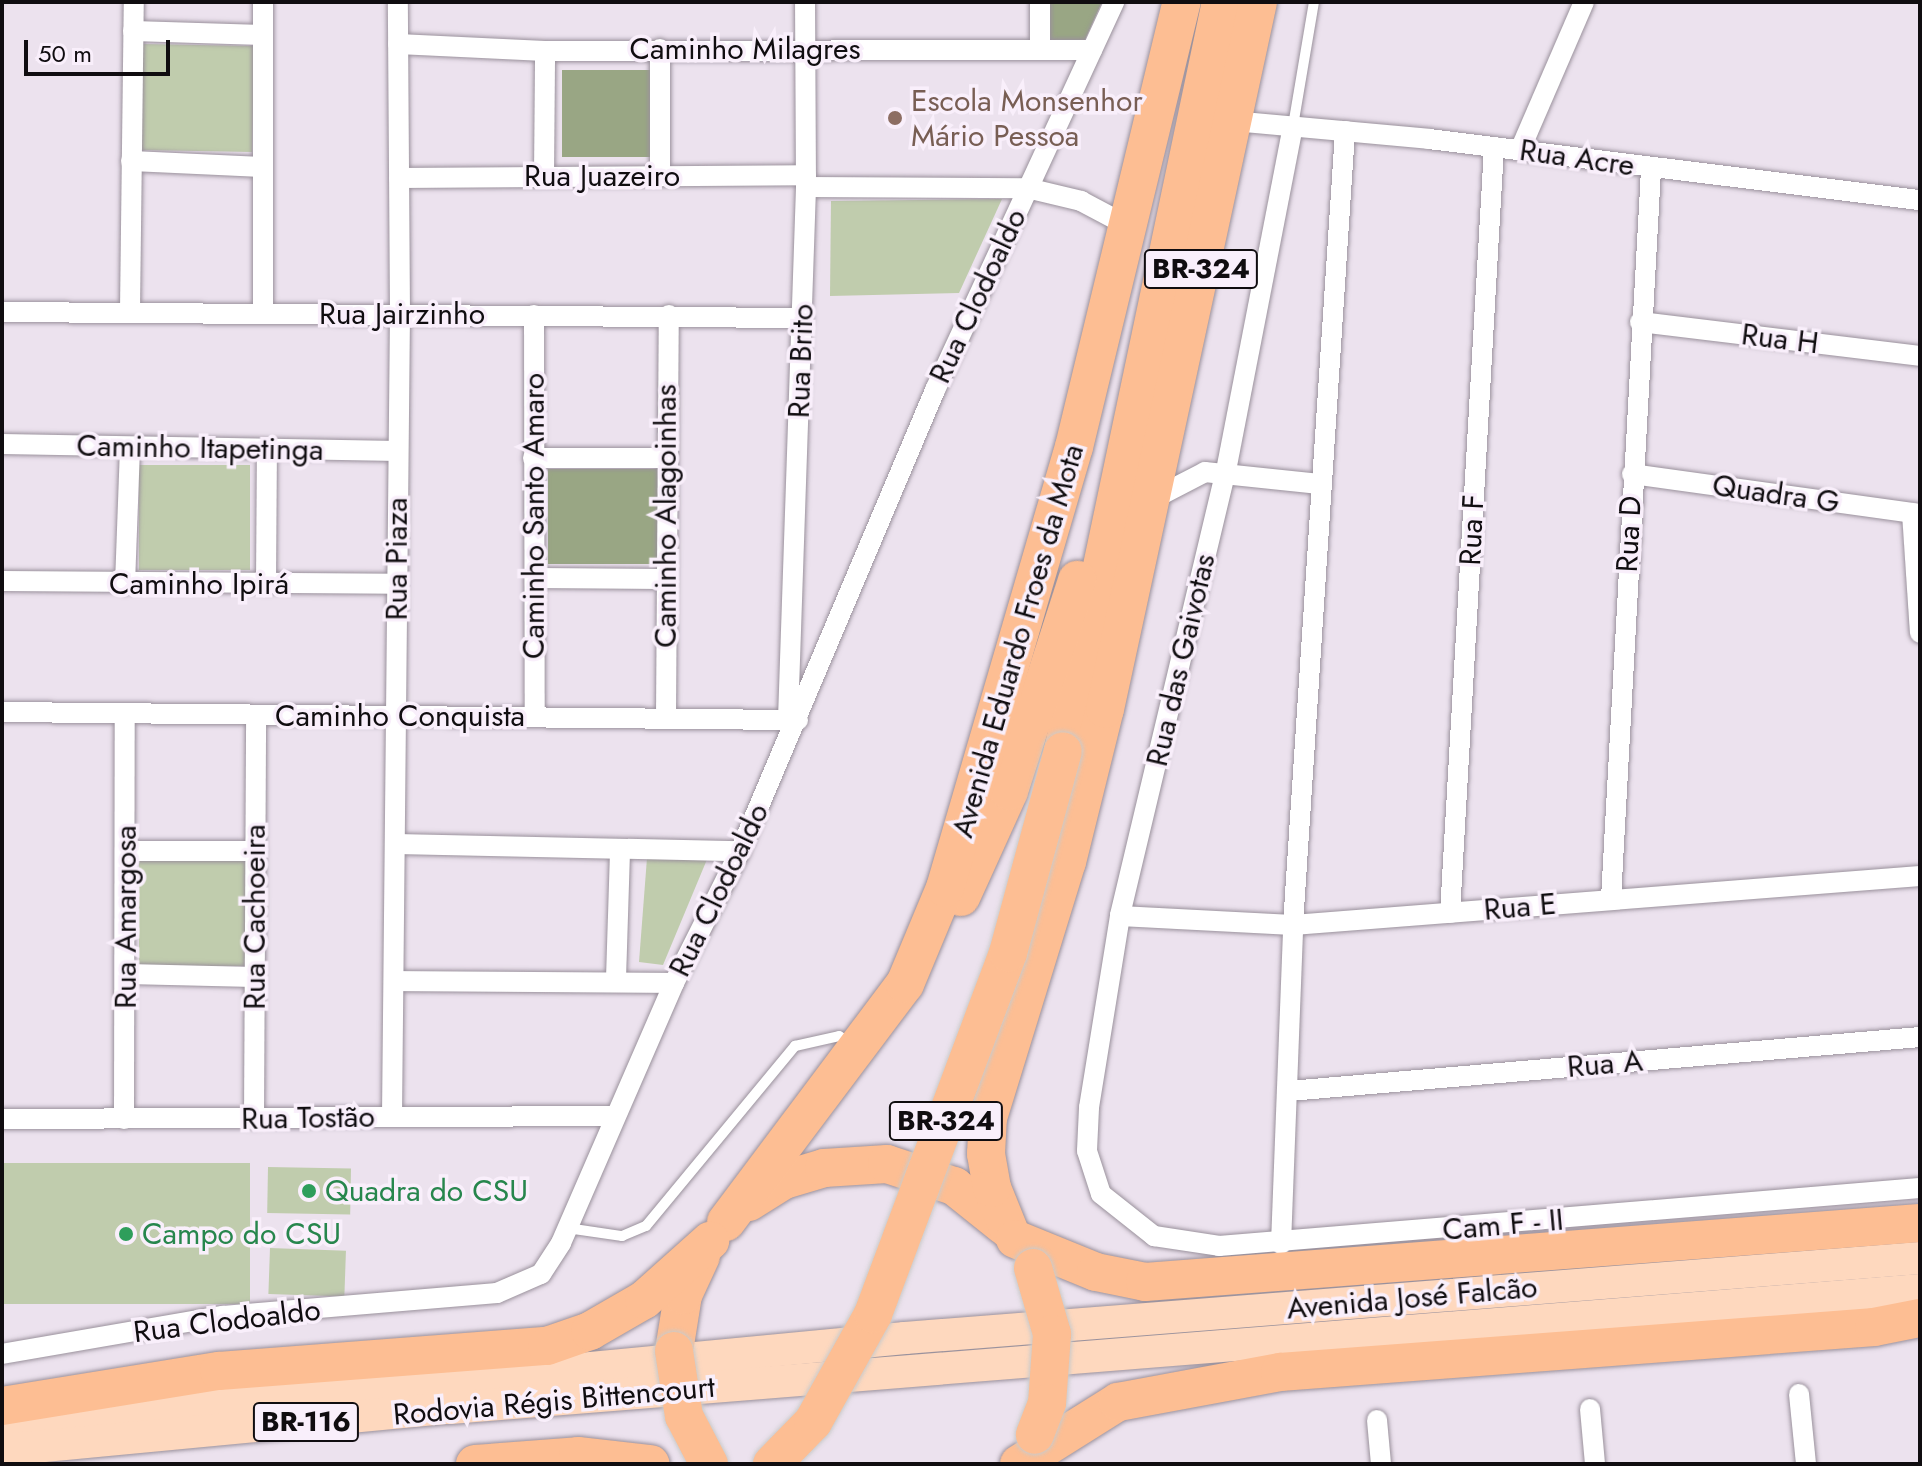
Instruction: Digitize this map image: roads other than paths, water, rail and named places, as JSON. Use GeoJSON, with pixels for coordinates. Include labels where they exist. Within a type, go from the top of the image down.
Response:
{"type":"FeatureCollection","features":[{"type":"Feature","properties":{"kind":"highway","name":"Avenida Eduardo Froes da Mota"},"geometry":{"type":"LineString","coordinates":[[709,1464],[684,1416],[676,1386],[679,1310],[718,1231],[861,1049],[905,984],[945,888],[981,774],[1074,447],[1130,227],[1182,2]]}},
{"type":"Feature","properties":{"kind":"highway","name":"BR-324"},"geometry":{"type":"LineString","coordinates":[[772,1464],[813,1422],[873,1314],[1008,953],[1063,751],[1221,2]]}},
{"type":"Feature","properties":{"kind":"highway","name":"Avenida Eduardo Froes da Mota"},"geometry":{"type":"LineString","coordinates":[[1024,1454],[1047,1403],[1053,1346],[1046,1300],[992,1188],[986,1154],[988,1118],[1067,862],[1258,2]]}},
{"type":"Feature","properties":{"kind":"highway","name":"BR-324"},"geometry":{"type":"LineString","coordinates":[[905,984],[953,913],[1009,791],[1139,383]]}},
{"type":"Feature","properties":{"kind":"highway","name":"Avenida Eduardo Froes da Mota"},"geometry":{"type":"LineString","coordinates":[[718,1231],[784,1180],[852,1163],[887,1164],[933,1176],[984,1206],[1019,1246]]}},
{"type":"Feature","properties":{"kind":"highway"},"geometry":{"type":"LineString","coordinates":[[1019,1246],[1096,1272],[1145,1282],[1920,1223]]}},
{"type":"Feature","properties":{"kind":"highway","name":"BR-116"},"geometry":{"type":"LineString","coordinates":[[2,1406],[219,1371],[547,1346],[590,1331],[644,1300],[718,1231]]}},
{"type":"Feature","properties":{"kind":"highway"},"geometry":{"type":"LineString","coordinates":[[1024,1454],[1118,1402],[1250,1377],[1874,1327],[1920,1311]]}},
{"type":"Feature","properties":{"kind":"highway"},"geometry":{"type":"LineString","coordinates":[[475,1464],[578,1456],[651,1464]]}},
{"type":"Feature","properties":{"kind":"main road","name":"Avenida José Falcão"},"geometry":{"type":"LineString","coordinates":[[905,1338],[1920,1258]]}},
{"type":"Feature","properties":{"kind":"main road","name":"Avenida José Falcão"},"geometry":{"type":"LineString","coordinates":[[915,1371],[1920,1311]]}},
{"type":"Feature","properties":{"kind":"main road","name":"Rodovia Régis Bittencourt"},"geometry":{"type":"LineString","coordinates":[[2,1424],[905,1338]]}},
{"type":"Feature","properties":{"kind":"main road","name":"Rodovia Régis Bittencourt"},"geometry":{"type":"LineString","coordinates":[[2,1450],[915,1371]]}},
{"type":"Feature","properties":{"kind":"street"},"geometry":{"type":"LineString","coordinates":[[130,311],[134,2]]}},
{"type":"Feature","properties":{"kind":"street"},"geometry":{"type":"LineString","coordinates":[[263,2],[263,314]]}},
{"type":"Feature","properties":{"kind":"street","name":"Rua Piaza"},"geometry":{"type":"LineString","coordinates":[[392,1117],[400,313],[398,2]]}},
{"type":"Feature","properties":{"kind":"street","name":"Rua Brito"},"geometry":{"type":"LineString","coordinates":[[793,720],[806,181],[805,2]]}},
{"type":"Feature","properties":{"kind":"street"},"geometry":{"type":"LineString","coordinates":[[1040,2],[1040,49]]}},
{"type":"Feature","properties":{"kind":"street","name":"Rua Clodoaldo"},"geometry":{"type":"LineString","coordinates":[[2,1354],[223,1316],[497,1293],[541,1274],[567,1228],[674,983],[740,851],[922,418],[1114,2]]}},
{"type":"Feature","properties":{"kind":"street"},"geometry":{"type":"LineString","coordinates":[[1520,150],[1584,2]]}},
{"type":"Feature","properties":{"kind":"street"},"geometry":{"type":"LineString","coordinates":[[133,31],[263,35]]}},
{"type":"Feature","properties":{"kind":"street","name":"Caminho Milagres"},"geometry":{"type":"LineString","coordinates":[[398,44],[545,51],[804,48],[1092,50]]}},
{"type":"Feature","properties":{"kind":"street"},"geometry":{"type":"LineString","coordinates":[[660,49],[660,176]]}},
{"type":"Feature","properties":{"kind":"street"},"geometry":{"type":"LineString","coordinates":[[544,176],[545,51]]}},
{"type":"Feature","properties":{"kind":"street","name":"Rua Acre"},"geometry":{"type":"LineString","coordinates":[[1233,121],[1494,147],[1651,169],[1920,200]]}},
{"type":"Feature","properties":{"kind":"street","name":"Rua das Gaivotas"},"geometry":{"type":"LineString","coordinates":[[1101,1194],[1087,1151],[1089,1108],[1120,916],[1226,470],[1293,126]]}},
{"type":"Feature","properties":{"kind":"street"},"geometry":{"type":"LineString","coordinates":[[1281,1244],[1293,925],[1319,484],[1345,131]]}},
{"type":"Feature","properties":{"kind":"street","name":"Rua F"},"geometry":{"type":"LineString","coordinates":[[1450,913],[1494,147]]}},
{"type":"Feature","properties":{"kind":"street"},"geometry":{"type":"LineString","coordinates":[[131,161],[263,167]]}},
{"type":"Feature","properties":{"kind":"street","name":"Rua D"},"geometry":{"type":"LineString","coordinates":[[1611,899],[1640,322],[1651,169]]}},
{"type":"Feature","properties":{"kind":"street","name":"Rua Juazeiro"},"geometry":{"type":"LineString","coordinates":[[399,178],[660,176],[1027,188],[1081,201],[1130,227]]}},
{"type":"Feature","properties":{"kind":"street","name":"Rua Jairzinho"},"geometry":{"type":"LineString","coordinates":[[2,312],[803,318]]}},
{"type":"Feature","properties":{"kind":"street","name":"Caminho Santo Amaro"},"geometry":{"type":"LineString","coordinates":[[534,315],[535,717]]}},
{"type":"Feature","properties":{"kind":"street","name":"Caminho Alagoinhas"},"geometry":{"type":"LineString","coordinates":[[666,716],[664,458],[669,315]]}},
{"type":"Feature","properties":{"kind":"street","name":"Rua H"},"geometry":{"type":"LineString","coordinates":[[1640,322],[1920,356]]}},
{"type":"Feature","properties":{"kind":"street","name":"Caminho Itapetinga"},"geometry":{"type":"LineString","coordinates":[[2,444],[267,452],[398,451]]}},
{"type":"Feature","properties":{"kind":"street"},"geometry":{"type":"LineString","coordinates":[[125,584],[130,448]]}},
{"type":"Feature","properties":{"kind":"street"},"geometry":{"type":"LineString","coordinates":[[266,584],[267,452]]}},
{"type":"Feature","properties":{"kind":"street"},"geometry":{"type":"LineString","coordinates":[[533,458],[664,458]]}},
{"type":"Feature","properties":{"kind":"street"},"geometry":{"type":"LineString","coordinates":[[1149,501],[1195,475],[1226,470],[1319,484]]}},
{"type":"Feature","properties":{"kind":"street","name":"Quadra G"},"geometry":{"type":"LineString","coordinates":[[1632,474],[1916,513]]}},
{"type":"Feature","properties":{"kind":"street"},"geometry":{"type":"LineString","coordinates":[[1916,513],[1920,633]]}},
{"type":"Feature","properties":{"kind":"street"},"geometry":{"type":"LineString","coordinates":[[536,578],[664,579]]}},
{"type":"Feature","properties":{"kind":"street","name":"Caminho Ipirá"},"geometry":{"type":"LineString","coordinates":[[2,581],[397,584]]}},
{"type":"Feature","properties":{"kind":"street","name":"Caminho Conquista"},"geometry":{"type":"LineString","coordinates":[[2,712],[666,716],[793,720]]}},
{"type":"Feature","properties":{"kind":"street","name":"Rua Amargosa"},"geometry":{"type":"LineString","coordinates":[[124,1119],[125,715]]}},
{"type":"Feature","properties":{"kind":"street","name":"Rua Cachoeira"},"geometry":{"type":"LineString","coordinates":[[254,1119],[256,715]]}},
{"type":"Feature","properties":{"kind":"street"},"geometry":{"type":"LineString","coordinates":[[396,844],[740,851]]}},
{"type":"Feature","properties":{"kind":"street"},"geometry":{"type":"LineString","coordinates":[[616,979],[620,850]]}},
{"type":"Feature","properties":{"kind":"street"},"geometry":{"type":"LineString","coordinates":[[127,851],[256,851]]}},
{"type":"Feature","properties":{"kind":"street","name":"Rua E"},"geometry":{"type":"LineString","coordinates":[[1120,916],[1293,925],[1920,876]]}},
{"type":"Feature","properties":{"kind":"street"},"geometry":{"type":"LineString","coordinates":[[126,974],[255,977]]}},
{"type":"Feature","properties":{"kind":"street"},"geometry":{"type":"LineString","coordinates":[[395,981],[616,979],[674,983]]}},
{"type":"Feature","properties":{"kind":"street","name":"Rua A"},"geometry":{"type":"LineString","coordinates":[[1289,1091],[1920,1037]]}},
{"type":"Feature","properties":{"kind":"street","name":"Rua Tostão"},"geometry":{"type":"LineString","coordinates":[[2,1119],[614,1116]]}},
{"type":"Feature","properties":{"kind":"street","name":"Cam F - II"},"geometry":{"type":"LineString","coordinates":[[1101,1194],[1154,1236],[1175,1243],[1281,1244],[1920,1188]]}},
{"type":"Feature","properties":{"kind":"street"},"geometry":{"type":"LineString","coordinates":[[1799,1394],[1806,1464]]}},
{"type":"Feature","properties":{"kind":"street"},"geometry":{"type":"LineString","coordinates":[[1590,1409],[1595,1464]]}},
{"type":"Feature","properties":{"kind":"street"},"geometry":{"type":"LineString","coordinates":[[1377,1420],[1381,1464]]}},
{"type":"Feature","properties":{"kind":"lane"},"geometry":{"type":"LineString","coordinates":[[1293,126],[1314,2]]}},
{"type":"Feature","properties":{"kind":"lane"},"geometry":{"type":"LineString","coordinates":[[567,1228],[622,1236],[646,1226],[795,1046],[839,1036],[861,1049]]}},
{"type":"Feature","properties":{"kind":"place","name":"Escola Monsenhor Mário Pessoa"},"geometry":{"type":"Point","coordinates":[895,118]}},
{"type":"Feature","properties":{"kind":"place","name":"Quadra do CSU"},"geometry":{"type":"Point","coordinates":[309,1191]}},
{"type":"Feature","properties":{"kind":"place","name":"Campo do CSU"},"geometry":{"type":"Point","coordinates":[126,1234]}}]}
